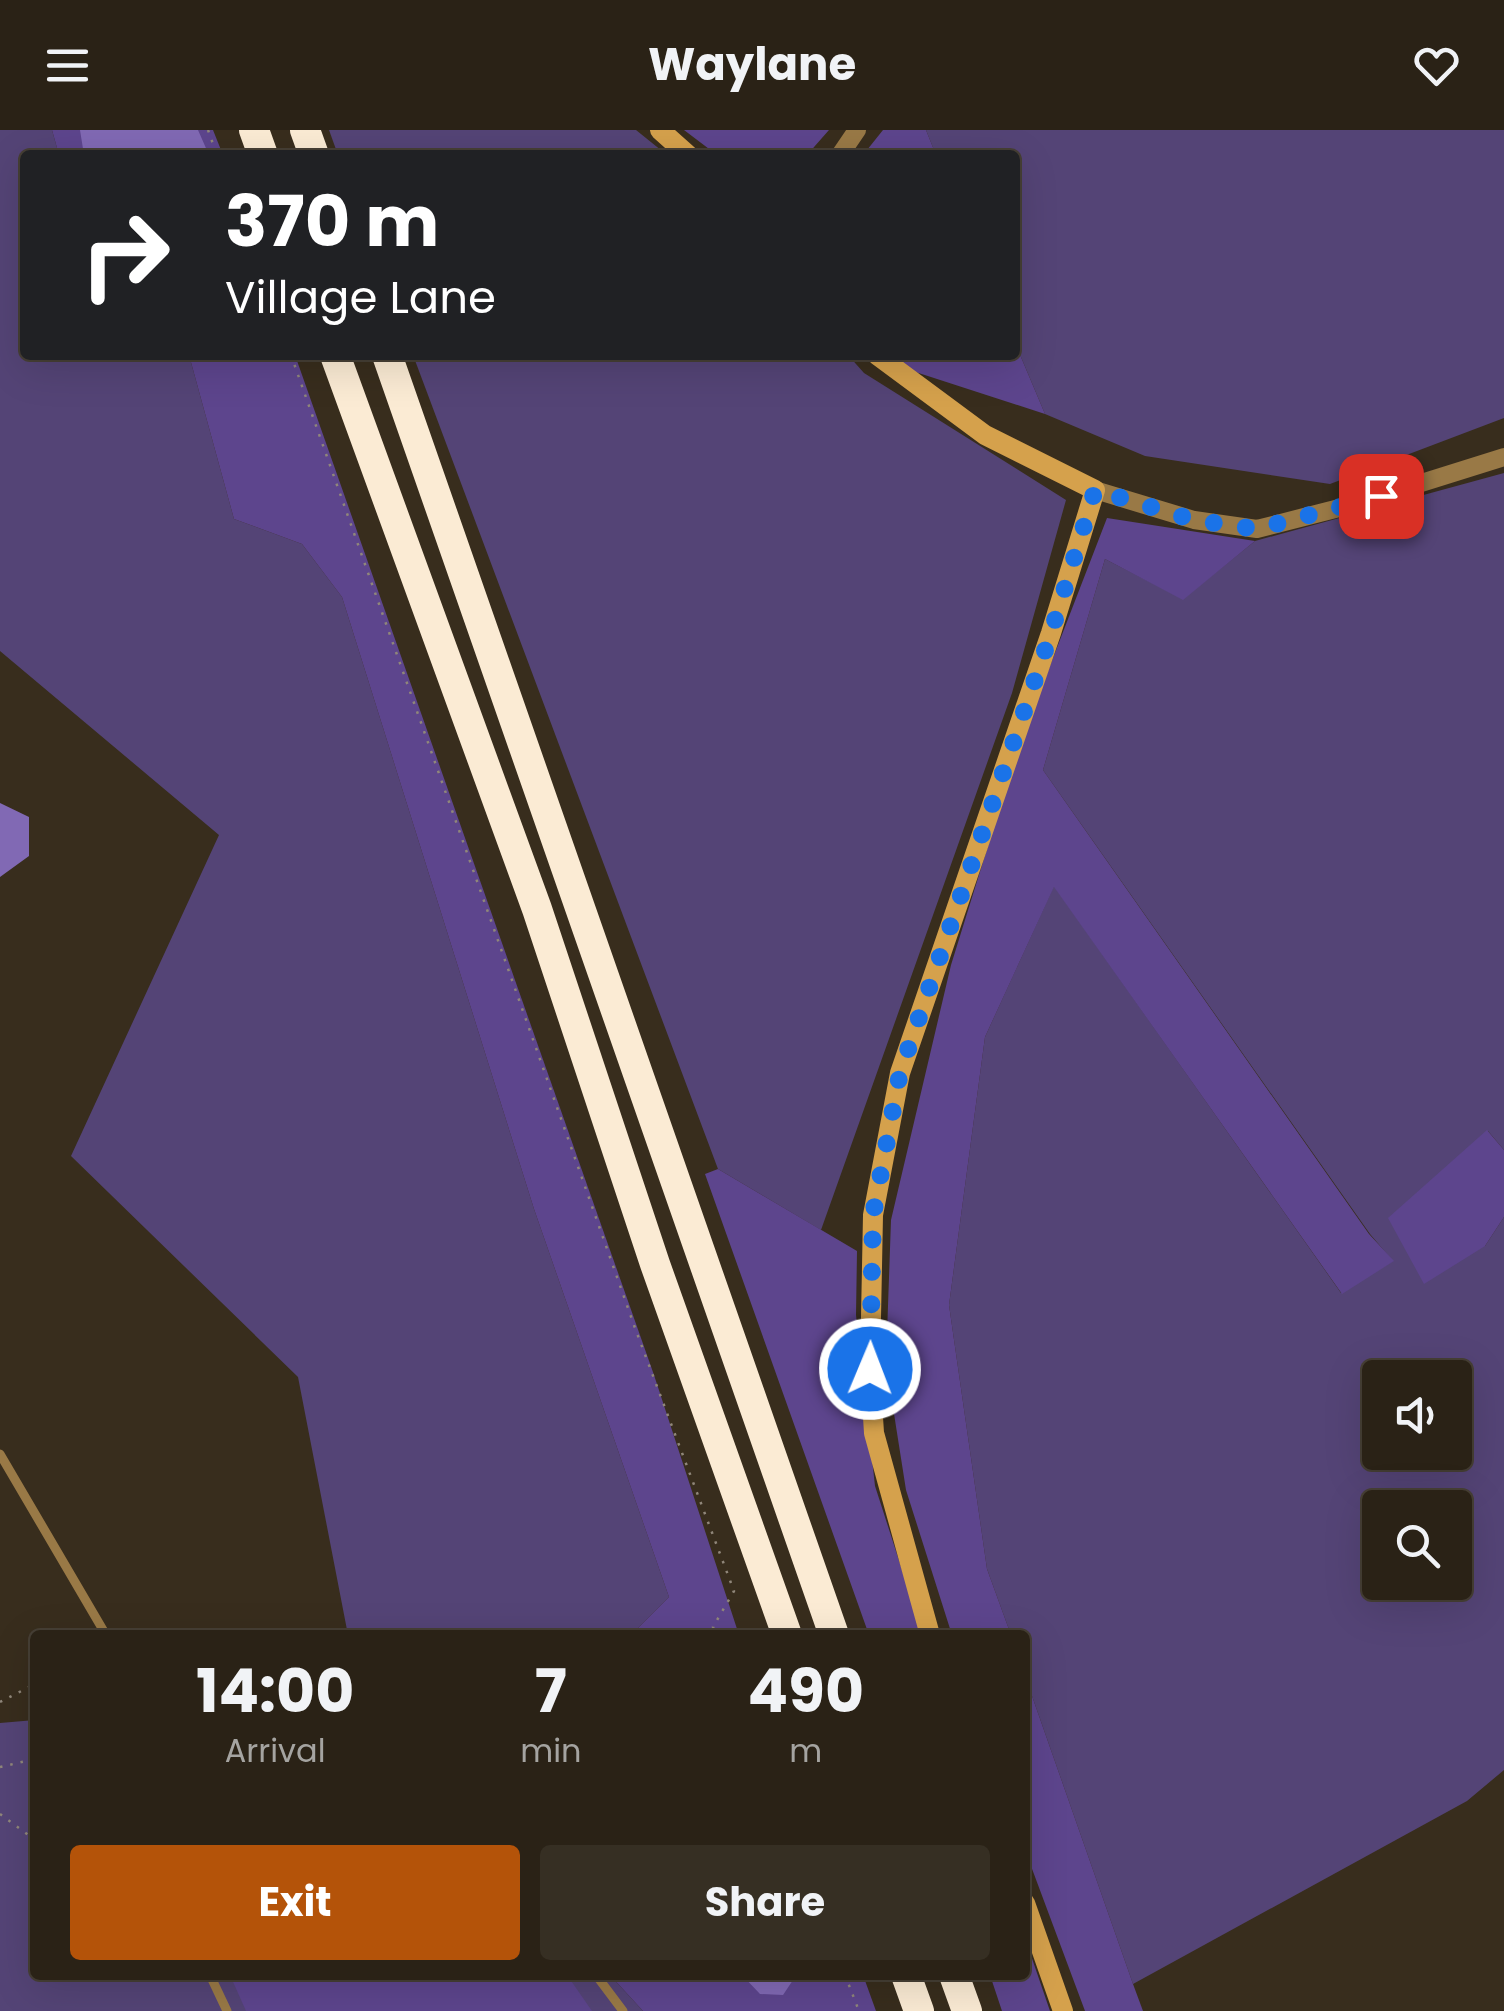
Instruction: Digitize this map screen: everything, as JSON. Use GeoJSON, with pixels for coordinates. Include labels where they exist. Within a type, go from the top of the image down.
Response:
{"type":"FeatureCollection","features":[{"type":"Feature","properties":{"kind":"highway"},"geometry":{"type":"LineString","coordinates":[[337,360],[536,910],[784,1630]]}},
{"type":"Feature","properties":{"kind":"highway"},"geometry":{"type":"LineString","coordinates":[[388,360],[832,1630]]}},
{"type":"Feature","properties":{"kind":"highway"},"geometry":{"type":"LineString","coordinates":[[908,1980],[919,2011]]}},
{"type":"Feature","properties":{"kind":"highway"},"geometry":{"type":"LineString","coordinates":[[956,1980],[967,2011]]}},
{"type":"Feature","properties":{"kind":"street"},"geometry":{"type":"LineString","coordinates":[[660,130],[682,150]]}},
{"type":"Feature","properties":{"kind":"street"},"geometry":{"type":"LineString","coordinates":[[884,360],[985,435],[1095,490],[1194,520],[1257,529],[1504,457]]}},
{"type":"Feature","properties":{"kind":"street"},"geometry":{"type":"LineString","coordinates":[[929,1630],[874,1433],[870,1369],[873,1215],[900,1073],[1051,633],[1095,490]]}},
{"type":"Feature","properties":{"kind":"street"},"geometry":{"type":"LineString","coordinates":[[1030,1918],[1063,2011]]}},
{"type":"Feature","properties":{"kind":"lane"},"geometry":{"type":"LineString","coordinates":[[0,1454],[103,1630]]}},
{"type":"Feature","properties":{"kind":"lane"},"geometry":{"type":"LineString","coordinates":[[212,1980],[226,2011]]}},
{"type":"Feature","properties":{"kind":"lane"},"geometry":{"type":"LineString","coordinates":[[600,1980],[623,2011]]}},
{"type":"Feature","properties":{"kind":"path"},"geometry":{"type":"LineString","coordinates":[[293,360],[628,1310],[734,1591],[714,1630]]}},
{"type":"Feature","properties":{"kind":"path"},"geometry":{"type":"LineString","coordinates":[[0,1702],[30,1687]]}},
{"type":"Feature","properties":{"kind":"path"},"geometry":{"type":"LineString","coordinates":[[0,1767],[30,1759]]}},
{"type":"Feature","properties":{"kind":"path"},"geometry":{"type":"LineString","coordinates":[[0,1814],[30,1836]]}},
{"type":"Feature","properties":{"kind":"path"},"geometry":{"type":"LineString","coordinates":[[848,1980],[859,2011]]}},
{"type":"Feature","properties":{"kind":"shaded area"},"geometry":{"type":"Polygon","coordinates":[[[0,130],[52,130],[58,150],[20,150],[20,360],[190,360],[234,519],[302,544],[342,597],[534,1209],[669,1597],[636,1630],[347,1630],[298,1377],[71,1156],[219,835],[0,651],[0,130]]]}},
{"type":"Feature","properties":{"kind":"shaded area"},"geometry":{"type":"Polygon","coordinates":[[[52,130],[213,130],[221,150],[58,150],[52,130]]]}},
{"type":"Feature","properties":{"kind":"shaded area"},"geometry":{"type":"Polygon","coordinates":[[[80,130],[198,130],[207,150],[83,150],[80,130]]]}},
{"type":"Feature","properties":{"kind":"shaded area"},"geometry":{"type":"Polygon","coordinates":[[[329,130],[636,130],[661,150],[336,150],[329,130]]]}},
{"type":"Feature","properties":{"kind":"shaded area"},"geometry":{"type":"Polygon","coordinates":[[[684,130],[829,130],[811,150],[710,150],[684,130]]]}},
{"type":"Feature","properties":{"kind":"shaded area"},"geometry":{"type":"Polygon","coordinates":[[[883,130],[926,130],[934,150],[867,150],[883,130]]]}},
{"type":"Feature","properties":{"kind":"shaded area"},"geometry":{"type":"Polygon","coordinates":[[[926,130],[1504,130],[1504,418],[1330,484],[1145,456],[1045,414],[1020,355],[1020,150],[934,150],[926,130]]]}},
{"type":"Feature","properties":{"kind":"shaded area"},"geometry":{"type":"Polygon","coordinates":[[[1020,355],[1045,414],[897,366],[892,360],[1020,360],[1020,355]]]}},
{"type":"Feature","properties":{"kind":"shaded area"},"geometry":{"type":"Polygon","coordinates":[[[190,360],[297,360],[654,1375],[737,1630],[636,1630],[669,1597],[534,1209],[342,597],[302,544],[234,519],[190,360]]]}},
{"type":"Feature","properties":{"kind":"shaded area"},"geometry":{"type":"Polygon","coordinates":[[[415,360],[852,360],[864,373],[1066,500],[1012,693],[821,1230],[718,1169],[415,360]]]}},
{"type":"Feature","properties":{"kind":"shaded area"},"geometry":{"type":"Polygon","coordinates":[[[1504,473],[1504,1150],[1488,1131],[1485,1246],[1504,1217],[1504,1770],[1467,1801],[1133,1984],[1030,1690],[1030,1630],[1009,1630],[987,1569],[949,1305],[985,1037],[1054,886],[1341,1293],[1393,1261],[1370,1234],[1043,770],[1105,559],[1183,599],[1255,541],[1504,473]]]}},
{"type":"Feature","properties":{"kind":"shaded area"},"geometry":{"type":"Polygon","coordinates":[[[1107,518],[1255,541],[1183,600],[1105,559],[1043,770],[1369,1234],[1394,1261],[1342,1294],[1054,887],[985,1037],[949,1305],[987,1569],[1009,1630],[950,1630],[906,1490],[886,1363],[891,1220],[951,965],[1019,746],[1107,518]]]}},
{"type":"Feature","properties":{"kind":"shaded area"},"geometry":{"type":"Polygon","coordinates":[[[0,803],[29,817],[29,856],[0,877],[0,803]]]}},
{"type":"Feature","properties":{"kind":"shaded area"},"geometry":{"type":"Polygon","coordinates":[[[1487,1130],[1504,1150],[1504,1217],[1485,1246],[1424,1284],[1388,1218],[1487,1130]]]}},
{"type":"Feature","properties":{"kind":"shaded area"},"geometry":{"type":"Polygon","coordinates":[[[718,1169],[857,1251],[856,1315],[875,1486],[921,1630],[867,1630],[705,1174],[718,1169]]]}},
{"type":"Feature","properties":{"kind":"shaded area"},"geometry":{"type":"Polygon","coordinates":[[[1030,1690],[1143,2011],[1085,2011],[1030,1863],[1030,1690]]]}},
{"type":"Feature","properties":{"kind":"shaded area"},"geometry":{"type":"Polygon","coordinates":[[[30,1720],[30,1980],[615,1980],[643,2011],[0,2011],[0,1723],[30,1720]]]}},
{"type":"Feature","properties":{"kind":"shaded area"},"geometry":{"type":"Polygon","coordinates":[[[1030,1953],[1050,2011],[1002,2011],[992,1980],[1030,1980],[1030,1953]]]}},
{"type":"Feature","properties":{"kind":"shaded area"},"geometry":{"type":"Polygon","coordinates":[[[232,1980],[570,1980],[592,2011],[246,2011],[232,1980]]]}},
{"type":"Feature","properties":{"kind":"shaded area"},"geometry":{"type":"Polygon","coordinates":[[[615,1980],[865,1980],[876,2011],[643,2011],[615,1980]]]}},
{"type":"Feature","properties":{"kind":"shaded area"},"geometry":{"type":"Polygon","coordinates":[[[747,1980],[793,1980],[783,1995],[760,1994],[747,1980]]]}},
{"type":"Feature","properties":{"kind":"route"},"geometry":{"type":"LineString","coordinates":[[870,1369],[873,1215],[900,1073],[1051,633],[1095,490],[1194,520],[1257,529],[1381,496]]}}]}
